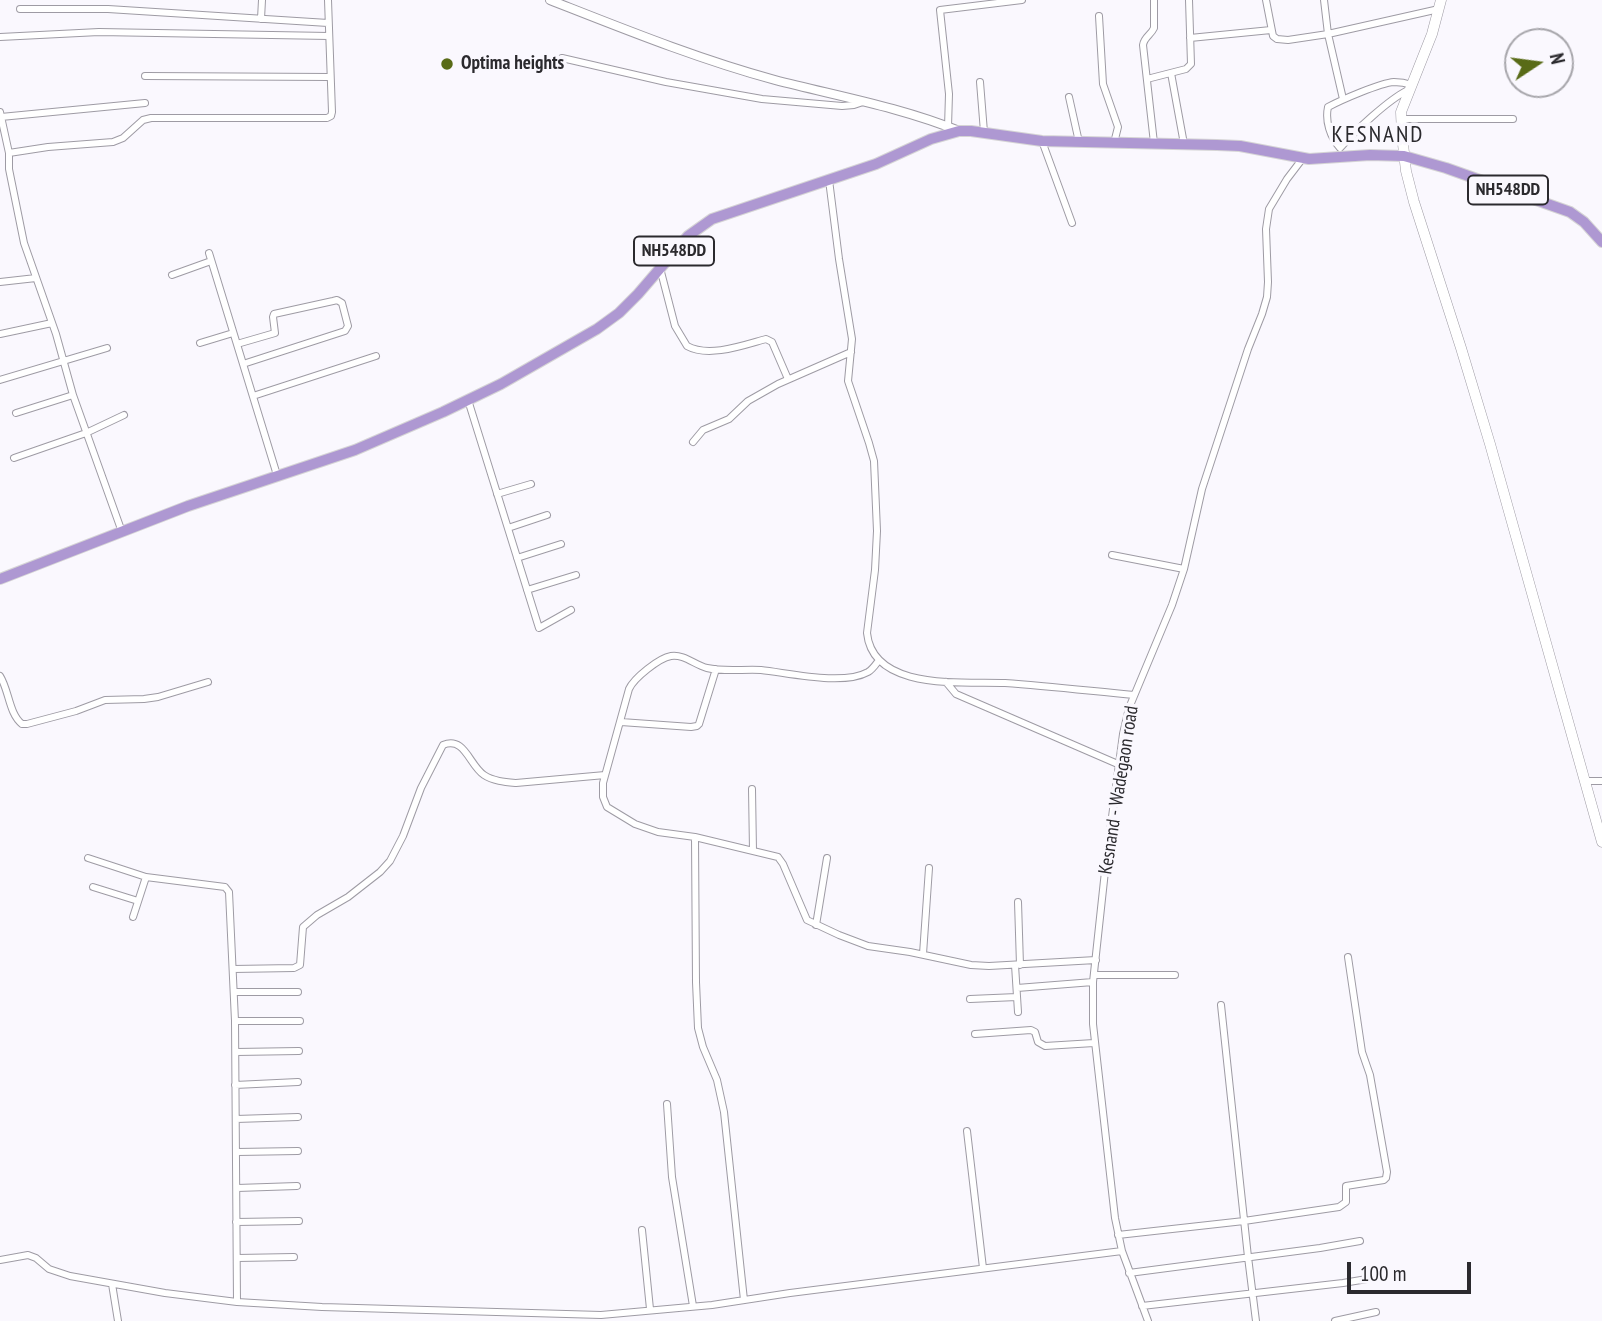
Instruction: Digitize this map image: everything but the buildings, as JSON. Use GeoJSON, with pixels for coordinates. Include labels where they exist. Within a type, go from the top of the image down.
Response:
{"type":"FeatureCollection","features":[{"type":"Feature","properties":{"kind":"highway","name":"NH548DD"},"geometry":{"type":"LineString","coordinates":[[0,579],[188,506],[355,450],[468,400],[597,329],[619,313],[688,236],[712,219],[876,164],[931,139],[959,131],[1042,141],[1240,146],[1303,158],[1337,152],[1404,156],[1446,167],[1570,212],[1584,222],[1602,242]]}},
{"type":"Feature","properties":{"kind":"main road"},"geometry":{"type":"LineString","coordinates":[[1440,4],[1432,34],[1403,106],[1401,119],[1404,156],[1414,202],[1461,348],[1602,842]]}},
{"type":"Feature","properties":{"kind":"street"},"geometry":{"type":"LineString","coordinates":[[261,19],[262,0]]}},
{"type":"Feature","properties":{"kind":"street"},"geometry":{"type":"LineString","coordinates":[[9,153],[113,142],[150,118],[327,118],[332,113],[328,0]]}},
{"type":"Feature","properties":{"kind":"street"},"geometry":{"type":"LineString","coordinates":[[550,0],[665,45],[959,131]]}},
{"type":"Feature","properties":{"kind":"street"},"geometry":{"type":"LineString","coordinates":[[948,127],[949,94],[940,10],[964,3],[1022,0]]}},
{"type":"Feature","properties":{"kind":"street"},"geometry":{"type":"LineString","coordinates":[[1154,0],[1154,28],[1143,41],[1154,144]]}},
{"type":"Feature","properties":{"kind":"street"},"geometry":{"type":"LineString","coordinates":[[1147,79],[1189,68],[1189,0]]}},
{"type":"Feature","properties":{"kind":"street"},"geometry":{"type":"LineString","coordinates":[[1266,0],[1273,36],[1281,40],[1328,34],[1440,4]]}},
{"type":"Feature","properties":{"kind":"street"},"geometry":{"type":"LineString","coordinates":[[1324,0],[1328,34],[1343,99]]}},
{"type":"Feature","properties":{"kind":"street"},"geometry":{"type":"LineString","coordinates":[[20,9],[108,9],[328,23]]}},
{"type":"Feature","properties":{"kind":"street"},"geometry":{"type":"LineString","coordinates":[[1099,16],[1103,84],[1118,127],[1114,143]]}},
{"type":"Feature","properties":{"kind":"street"},"geometry":{"type":"LineString","coordinates":[[1190,38],[1271,30]]}},
{"type":"Feature","properties":{"kind":"street"},"geometry":{"type":"LineString","coordinates":[[0,37],[99,32],[329,36]]}},
{"type":"Feature","properties":{"kind":"street"},"geometry":{"type":"LineString","coordinates":[[562,58],[666,82],[762,99],[849,106],[864,102]]}},
{"type":"Feature","properties":{"kind":"street"},"geometry":{"type":"LineString","coordinates":[[1171,73],[1184,144]]}},
{"type":"Feature","properties":{"kind":"street"},"geometry":{"type":"LineString","coordinates":[[145,76],[330,77]]}},
{"type":"Feature","properties":{"kind":"street"},"geometry":{"type":"LineString","coordinates":[[980,82],[984,132]]}},
{"type":"Feature","properties":{"kind":"street"},"geometry":{"type":"LineString","coordinates":[[1398,82],[1411,87],[1396,97],[1337,152],[1326,109],[1329,106],[1389,83],[1398,82]]}},
{"type":"Feature","properties":{"kind":"street"},"geometry":{"type":"LineString","coordinates":[[1069,97],[1079,142]]}},
{"type":"Feature","properties":{"kind":"street"},"geometry":{"type":"LineString","coordinates":[[1,117],[145,103]]}},
{"type":"Feature","properties":{"kind":"street"},"geometry":{"type":"LineString","coordinates":[[0,111],[24,243],[64,360],[73,395],[122,532]]}},
{"type":"Feature","properties":{"kind":"street"},"geometry":{"type":"LineString","coordinates":[[1401,119],[1513,119]]}},
{"type":"Feature","properties":{"kind":"street"},"geometry":{"type":"LineString","coordinates":[[1042,141],[1072,223]]}},
{"type":"Feature","properties":{"kind":"street","name":"Kesnand - Wadegaon road"},"geometry":{"type":"LineString","coordinates":[[1149,1321],[1129,1273],[1118,1235],[1094,1042],[1094,978],[1106,862],[1125,727],[1134,695],[1172,605],[1184,569],[1202,489],[1267,297],[1266,229],[1269,209],[1303,158]]}},
{"type":"Feature","properties":{"kind":"street"},"geometry":{"type":"LineString","coordinates":[[830,180],[852,339],[848,381],[874,461],[877,531],[868,643],[879,660],[914,678],[1134,695]]}},
{"type":"Feature","properties":{"kind":"street"},"geometry":{"type":"LineString","coordinates":[[209,253],[277,475]]}},
{"type":"Feature","properties":{"kind":"street"},"geometry":{"type":"LineString","coordinates":[[172,275],[211,261]]}},
{"type":"Feature","properties":{"kind":"street"},"geometry":{"type":"LineString","coordinates":[[660,268],[675,326],[687,346],[702,351],[739,347],[766,338],[772,342],[788,379]]}},
{"type":"Feature","properties":{"kind":"street"},"geometry":{"type":"LineString","coordinates":[[0,282],[36,278]]}},
{"type":"Feature","properties":{"kind":"street"},"geometry":{"type":"LineString","coordinates":[[237,345],[275,333],[274,314],[337,300],[342,303],[348,326],[345,331],[243,364]]}},
{"type":"Feature","properties":{"kind":"street"},"geometry":{"type":"LineString","coordinates":[[0,334],[52,323]]}},
{"type":"Feature","properties":{"kind":"street"},"geometry":{"type":"LineString","coordinates":[[200,343],[233,332]]}},
{"type":"Feature","properties":{"kind":"street"},"geometry":{"type":"LineString","coordinates":[[0,380],[107,348]]}},
{"type":"Feature","properties":{"kind":"street"},"geometry":{"type":"LineString","coordinates":[[693,442],[707,428],[729,419],[748,401],[788,379],[851,352]]}},
{"type":"Feature","properties":{"kind":"street"},"geometry":{"type":"LineString","coordinates":[[253,396],[376,356]]}},
{"type":"Feature","properties":{"kind":"street"},"geometry":{"type":"LineString","coordinates":[[16,413],[73,395]]}},
{"type":"Feature","properties":{"kind":"street"},"geometry":{"type":"LineString","coordinates":[[468,400],[539,628],[571,610]]}},
{"type":"Feature","properties":{"kind":"street"},"geometry":{"type":"LineString","coordinates":[[14,458],[86,433],[124,415]]}},
{"type":"Feature","properties":{"kind":"street"},"geometry":{"type":"LineString","coordinates":[[497,494],[531,484]]}},
{"type":"Feature","properties":{"kind":"street"},"geometry":{"type":"LineString","coordinates":[[508,528],[547,515]]}},
{"type":"Feature","properties":{"kind":"street"},"geometry":{"type":"LineString","coordinates":[[517,558],[561,544]]}},
{"type":"Feature","properties":{"kind":"street"},"geometry":{"type":"LineString","coordinates":[[1112,555],[1184,569]]}},
{"type":"Feature","properties":{"kind":"street"},"geometry":{"type":"LineString","coordinates":[[527,590],[576,575]]}},
{"type":"Feature","properties":{"kind":"street"},"geometry":{"type":"LineString","coordinates":[[879,660],[868,672],[845,678],[826,678],[760,670],[716,669],[675,656],[664,659],[631,684],[605,775],[603,797],[607,807],[650,830],[695,837],[775,856],[781,860],[805,917],[811,923],[868,946],[979,966],[1096,960]]}},
{"type":"Feature","properties":{"kind":"street"},"geometry":{"type":"LineString","coordinates":[[621,722],[697,726],[716,669]]}},
{"type":"Feature","properties":{"kind":"street"},"geometry":{"type":"LineString","coordinates":[[0,676],[16,718],[22,724],[105,700],[158,697],[208,682]]}},
{"type":"Feature","properties":{"kind":"street"},"geometry":{"type":"LineString","coordinates":[[946,682],[957,694],[1120,765]]}},
{"type":"Feature","properties":{"kind":"street"},"geometry":{"type":"LineString","coordinates":[[233,969],[295,968],[300,965],[303,927],[317,915],[348,897],[390,861],[403,836],[421,788],[443,745],[457,743],[482,774],[503,782],[605,775]]}},
{"type":"Feature","properties":{"kind":"street"},"geometry":{"type":"LineString","coordinates":[[1585,781],[1602,781]]}},
{"type":"Feature","properties":{"kind":"street"},"geometry":{"type":"LineString","coordinates":[[752,789],[753,851]]}},
{"type":"Feature","properties":{"kind":"street"},"geometry":{"type":"LineString","coordinates":[[695,837],[698,1028],[717,1080],[724,1112],[744,1300]]}},
{"type":"Feature","properties":{"kind":"street"},"geometry":{"type":"LineString","coordinates":[[88,858],[146,877],[225,887],[228,890],[236,1052],[237,1302]]}},
{"type":"Feature","properties":{"kind":"street"},"geometry":{"type":"LineString","coordinates":[[816,925],[827,858]]}},
{"type":"Feature","properties":{"kind":"street"},"geometry":{"type":"LineString","coordinates":[[923,954],[929,868]]}},
{"type":"Feature","properties":{"kind":"street"},"geometry":{"type":"LineString","coordinates":[[133,917],[146,877]]}},
{"type":"Feature","properties":{"kind":"street"},"geometry":{"type":"LineString","coordinates":[[93,887],[138,901]]}},
{"type":"Feature","properties":{"kind":"street"},"geometry":{"type":"LineString","coordinates":[[1018,902],[1018,1012]]}},
{"type":"Feature","properties":{"kind":"street"},"geometry":{"type":"LineString","coordinates":[[1118,1235],[1244,1221],[1342,1206],[1346,1200],[1346,1186],[1387,1178],[1370,1076],[1362,1052],[1348,957]]}},
{"type":"Feature","properties":{"kind":"street"},"geometry":{"type":"LineString","coordinates":[[1017,988],[1094,978],[1175,975]]}},
{"type":"Feature","properties":{"kind":"street"},"geometry":{"type":"LineString","coordinates":[[234,992],[298,992]]}},
{"type":"Feature","properties":{"kind":"street"},"geometry":{"type":"LineString","coordinates":[[970,999],[1017,997]]}},
{"type":"Feature","properties":{"kind":"street"},"geometry":{"type":"LineString","coordinates":[[1221,1006],[1256,1321]]}},
{"type":"Feature","properties":{"kind":"street"},"geometry":{"type":"LineString","coordinates":[[235,1021],[300,1021]]}},
{"type":"Feature","properties":{"kind":"street"},"geometry":{"type":"LineString","coordinates":[[975,1034],[1031,1030],[1035,1032],[1040,1044],[1045,1046],[1094,1042]]}},
{"type":"Feature","properties":{"kind":"street"},"geometry":{"type":"LineString","coordinates":[[236,1052],[299,1051]]}},
{"type":"Feature","properties":{"kind":"street"},"geometry":{"type":"LineString","coordinates":[[235,1085],[298,1083]]}},
{"type":"Feature","properties":{"kind":"street"},"geometry":{"type":"LineString","coordinates":[[667,1104],[672,1177],[693,1306]]}},
{"type":"Feature","properties":{"kind":"street"},"geometry":{"type":"LineString","coordinates":[[236,1119],[299,1117]]}},
{"type":"Feature","properties":{"kind":"street"},"geometry":{"type":"LineString","coordinates":[[967,1132],[983,1268]]}},
{"type":"Feature","properties":{"kind":"street"},"geometry":{"type":"LineString","coordinates":[[237,1152],[298,1151]]}},
{"type":"Feature","properties":{"kind":"street"},"geometry":{"type":"LineString","coordinates":[[237,1188],[298,1186]]}},
{"type":"Feature","properties":{"kind":"street"},"geometry":{"type":"LineString","coordinates":[[236,1222],[299,1221]]}},
{"type":"Feature","properties":{"kind":"street"},"geometry":{"type":"LineString","coordinates":[[642,1230],[650,1310]]}},
{"type":"Feature","properties":{"kind":"street"},"geometry":{"type":"LineString","coordinates":[[1129,1273],[1360,1241]]}},
{"type":"Feature","properties":{"kind":"street"},"geometry":{"type":"LineString","coordinates":[[0,1260],[28,1255],[57,1273],[165,1293],[237,1302],[601,1318],[1122,1251]]}},
{"type":"Feature","properties":{"kind":"street"},"geometry":{"type":"LineString","coordinates":[[237,1258],[294,1257]]}},
{"type":"Feature","properties":{"kind":"street"},"geometry":{"type":"LineString","coordinates":[[1142,1306],[1367,1279]]}},
{"type":"Feature","properties":{"kind":"street"},"geometry":{"type":"LineString","coordinates":[[112,1284],[118,1321]]}},
{"type":"Feature","properties":{"kind":"street"},"geometry":{"type":"LineString","coordinates":[[1335,1321],[1376,1312]]}},
{"type":"Feature","properties":{"kind":"place","name":"Optima heights"},"geometry":{"type":"Point","coordinates":[447,64]}},
{"type":"Feature","properties":{"kind":"district","name":"KESNAND"},"geometry":{"type":"Point","coordinates":[1378,135]}}]}
